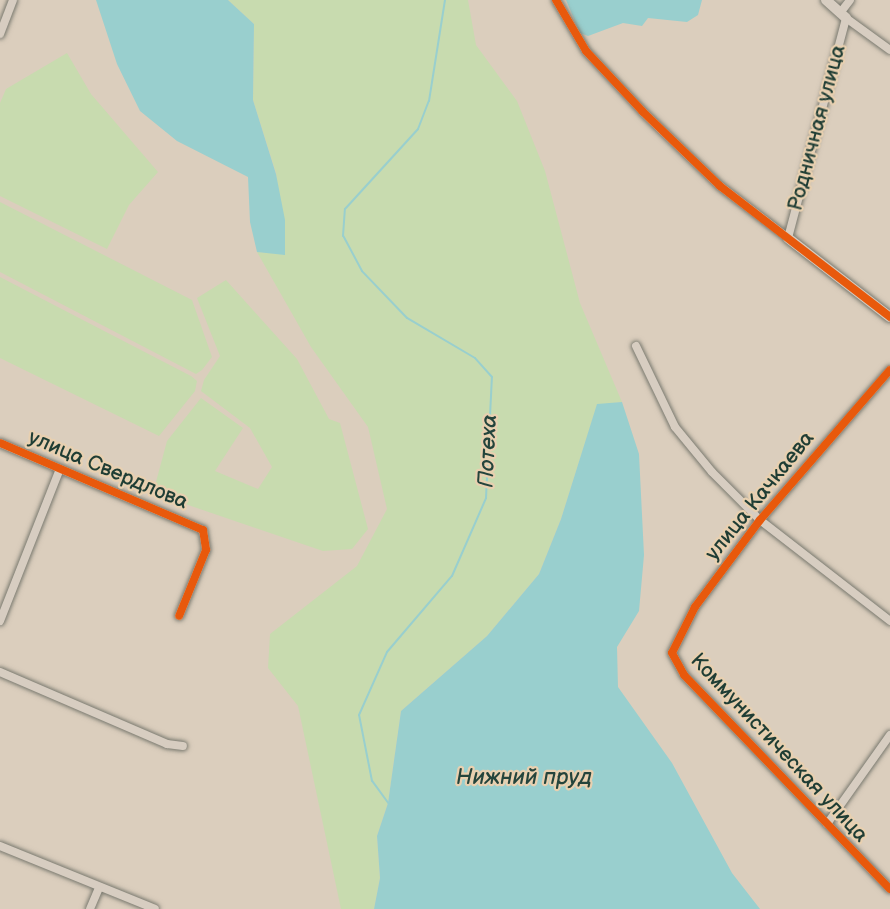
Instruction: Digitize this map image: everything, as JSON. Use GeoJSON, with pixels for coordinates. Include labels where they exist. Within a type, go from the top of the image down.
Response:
{"type":"FeatureCollection","features":[{"type":"Feature","properties":{"kind":"street"},"geometry":{"type":"LineString","coordinates":[[0,34],[13,0]]}},
{"type":"Feature","properties":{"kind":"street"},"geometry":{"type":"LineString","coordinates":[[556,0],[586,51],[643,112],[720,186],[890,317]]}},
{"type":"Feature","properties":{"kind":"street"},"geometry":{"type":"LineString","coordinates":[[826,0],[843,16],[890,51]]}},
{"type":"Feature","properties":{"kind":"street"},"geometry":{"type":"LineString","coordinates":[[843,16],[850,0]]}},
{"type":"Feature","properties":{"kind":"street","name":"Родничная улица"},"geometry":{"type":"LineString","coordinates":[[788,238],[843,16]]}},
{"type":"Feature","properties":{"kind":"street"},"geometry":{"type":"LineString","coordinates":[[636,346],[675,427],[712,472],[760,520],[890,621]]}},
{"type":"Feature","properties":{"kind":"street","name":"улица Качкаева"},"geometry":{"type":"LineString","coordinates":[[672,653],[695,607],[760,520],[890,370]]}},
{"type":"Feature","properties":{"kind":"street","name":"улица Свердлова"},"geometry":{"type":"LineString","coordinates":[[0,443],[203,530],[206,550],[179,616]]}},
{"type":"Feature","properties":{"kind":"street"},"geometry":{"type":"LineString","coordinates":[[0,621],[60,469]]}},
{"type":"Feature","properties":{"kind":"street","name":"Коммунистическая улица"},"geometry":{"type":"LineString","coordinates":[[672,653],[684,675],[890,889]]}},
{"type":"Feature","properties":{"kind":"street"},"geometry":{"type":"LineString","coordinates":[[0,672],[167,744],[183,746]]}},
{"type":"Feature","properties":{"kind":"street"},"geometry":{"type":"LineString","coordinates":[[827,824],[890,735]]}},
{"type":"Feature","properties":{"kind":"street"},"geometry":{"type":"LineString","coordinates":[[0,846],[155,909]]}},
{"type":"Feature","properties":{"kind":"street"},"geometry":{"type":"LineString","coordinates":[[90,909],[99,888]]}},
{"type":"Feature","properties":{"kind":"green space"},"geometry":{"type":"Polygon","coordinates":[[[228,0],[468,0],[476,45],[517,101],[545,171],[580,303],[622,402],[597,405],[561,519],[539,574],[487,636],[401,711],[388,803],[377,836],[380,878],[374,909],[341,909],[298,706],[268,668],[270,634],[357,566],[387,509],[368,427],[311,347],[257,252],[285,254],[276,173],[253,100],[254,24],[228,0]]]}},
{"type":"Feature","properties":{"kind":"green space"},"geometry":{"type":"Polygon","coordinates":[[[67,53],[91,94],[158,172],[129,205],[107,249],[0,196],[0,103],[6,89],[67,53]]]}},
{"type":"Feature","properties":{"kind":"green space"},"geometry":{"type":"Polygon","coordinates":[[[0,202],[192,300],[212,357],[202,370],[196,374],[0,272],[0,202]]]}},
{"type":"Feature","properties":{"kind":"green space"},"geometry":{"type":"Polygon","coordinates":[[[0,277],[191,376],[197,381],[195,391],[159,436],[0,358],[0,277]]]}},
{"type":"Feature","properties":{"kind":"green space"},"geometry":{"type":"Polygon","coordinates":[[[226,280],[297,359],[329,419],[340,423],[368,529],[352,549],[323,551],[153,493],[167,441],[201,398],[243,428],[215,471],[258,489],[272,467],[250,428],[201,391],[204,380],[220,356],[197,298],[226,280]]]}},
{"type":"Feature","properties":{"kind":"water"},"geometry":{"type":"Polygon","coordinates":[[[96,0],[228,0],[254,24],[253,100],[276,174],[285,220],[285,255],[257,252],[250,222],[248,177],[177,141],[140,111],[117,64],[96,0]]]}},
{"type":"Feature","properties":{"kind":"water"},"geometry":{"type":"Polygon","coordinates":[[[566,0],[702,0],[698,15],[687,22],[648,18],[642,26],[623,23],[588,36],[580,33],[566,0]]]}},
{"type":"Feature","properties":{"kind":"water","name":"Нижний пруд"},"geometry":{"type":"Polygon","coordinates":[[[622,402],[639,454],[644,555],[639,611],[617,647],[618,687],[672,763],[732,873],[760,909],[374,909],[380,878],[377,836],[388,803],[401,711],[487,636],[539,574],[561,519],[597,404],[622,402]]]}},
{"type":"Feature","properties":{"kind":"waterway","name":"Потеха"},"geometry":{"type":"LineString","coordinates":[[389,804],[372,781],[359,715],[387,652],[452,576],[486,498],[492,377],[475,358],[407,318],[362,271],[343,236],[345,209],[418,129],[429,101],[445,0]]}},
{"type":"Feature","properties":{"kind":"cycle path"},"geometry":{"type":"LineString","coordinates":[[556,0],[586,51],[643,112],[720,186],[890,317]]}},
{"type":"Feature","properties":{"kind":"cycle path"},"geometry":{"type":"LineString","coordinates":[[890,370],[760,520],[695,607],[672,653],[684,675],[890,889]]}},
{"type":"Feature","properties":{"kind":"cycle path"},"geometry":{"type":"LineString","coordinates":[[0,443],[203,530],[206,550],[179,616]]}}]}
